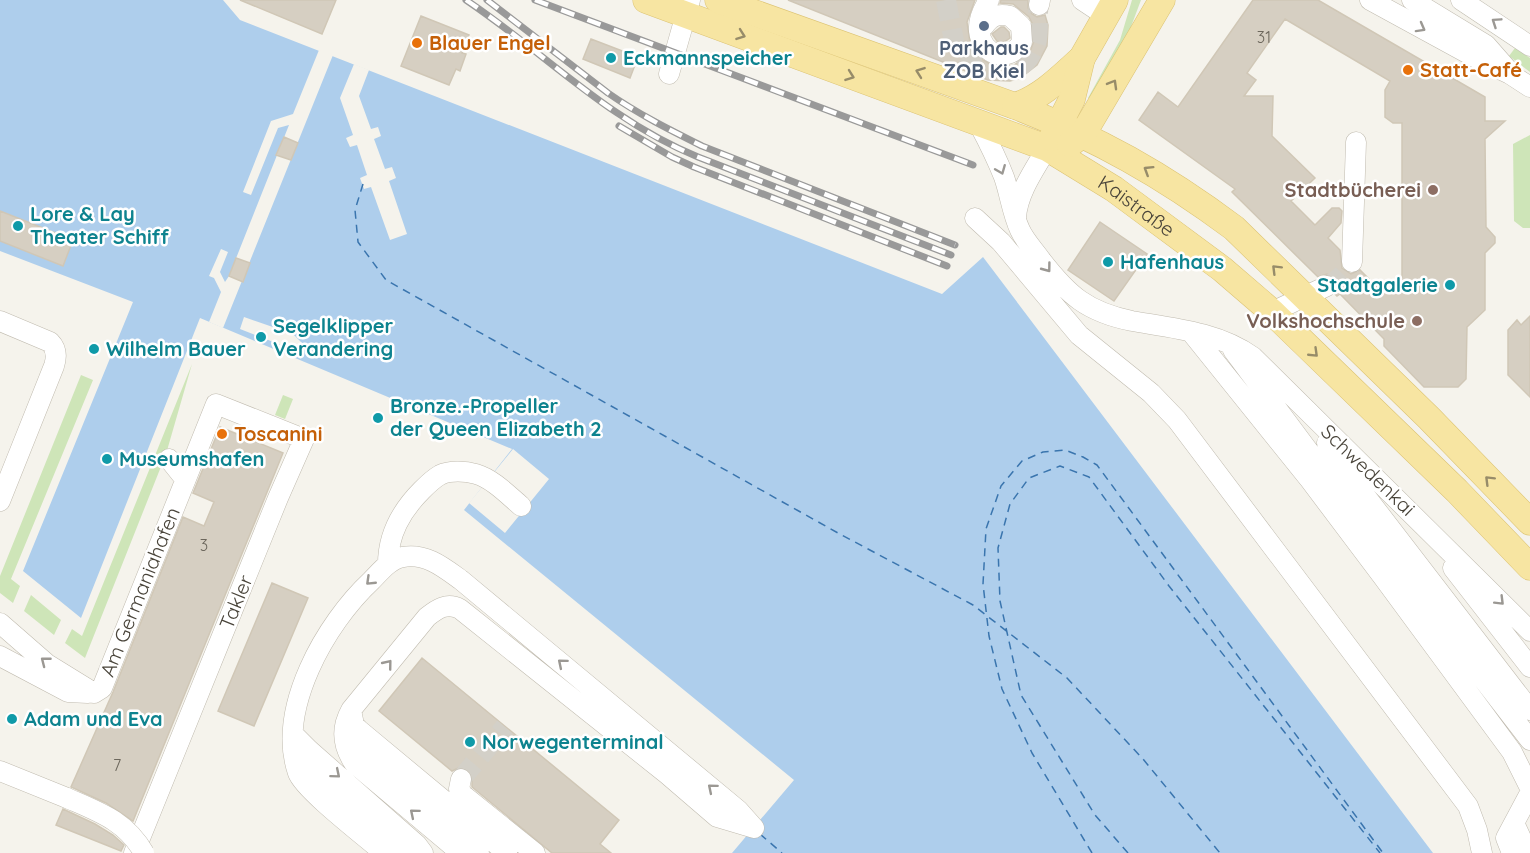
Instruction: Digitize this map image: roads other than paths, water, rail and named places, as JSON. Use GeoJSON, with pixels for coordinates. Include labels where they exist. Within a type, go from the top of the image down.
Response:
{"type":"FeatureCollection","features":[{"type":"Feature","properties":{"kind":"main road","name":"Kaistraße"},"geometry":{"type":"LineString","coordinates":[[646,0],[688,7],[979,124],[1047,148],[1114,189],[1222,269],[1272,312],[1457,491],[1530,567]]}},
{"type":"Feature","properties":{"kind":"main road","name":"Kaistraße"},"geometry":{"type":"LineString","coordinates":[[718,0],[1015,106],[1071,129],[1127,157],[1198,201],[1234,228],[1429,418],[1530,522]]}},
{"type":"Feature","properties":{"kind":"main road"},"geometry":{"type":"LineString","coordinates":[[1071,129],[1161,0]]}},
{"type":"Feature","properties":{"kind":"main road"},"geometry":{"type":"LineString","coordinates":[[1047,148],[1068,146],[1075,88],[1082,58],[1110,8]]}},
{"type":"Feature","properties":{"kind":"main road"},"geometry":{"type":"LineString","coordinates":[[1015,106],[1043,93],[1082,58]]}},
{"type":"Feature","properties":{"kind":"street"},"geometry":{"type":"LineString","coordinates":[[984,26],[995,15],[1010,16],[1021,26],[1022,42],[1012,53],[1005,55],[990,51],[985,45],[979,32],[980,20],[989,0]]}},
{"type":"Feature","properties":{"kind":"street"},"geometry":{"type":"LineString","coordinates":[[1082,0],[1110,8]]}},
{"type":"Feature","properties":{"kind":"street"},"geometry":{"type":"LineString","coordinates":[[1370,0],[1510,74],[1530,87]]}},
{"type":"Feature","properties":{"kind":"street"},"geometry":{"type":"LineString","coordinates":[[1412,0],[1486,45],[1510,74]]}},
{"type":"Feature","properties":{"kind":"street"},"geometry":{"type":"LineString","coordinates":[[1461,0],[1530,46]]}},
{"type":"Feature","properties":{"kind":"street"},"geometry":{"type":"LineString","coordinates":[[669,74],[688,7]]}},
{"type":"Feature","properties":{"kind":"street","name":"Schwedenkai"},"geometry":{"type":"LineString","coordinates":[[979,124],[1003,176],[1016,219],[1025,239],[1060,285],[1089,308],[1117,318],[1191,332],[1226,342],[1262,365],[1530,631]]}},
{"type":"Feature","properties":{"kind":"street"},"geometry":{"type":"LineString","coordinates":[[1353,262],[1356,142]]}},
{"type":"Feature","properties":{"kind":"street"},"geometry":{"type":"LineString","coordinates":[[1016,219],[1023,193],[1047,148]]}},
{"type":"Feature","properties":{"kind":"street"},"geometry":{"type":"LineString","coordinates":[[975,218],[1000,242],[1079,335],[1151,393],[1177,420],[1468,806],[1478,831],[1482,853]]}},
{"type":"Feature","properties":{"kind":"street"},"geometry":{"type":"LineString","coordinates":[[1272,312],[1327,286]]}},
{"type":"Feature","properties":{"kind":"street"},"geometry":{"type":"LineString","coordinates":[[0,321],[50,342],[55,350],[54,366],[0,501]]}},
{"type":"Feature","properties":{"kind":"street"},"geometry":{"type":"LineString","coordinates":[[1191,332],[1310,480],[1383,577],[1512,752],[1530,788]]}},
{"type":"Feature","properties":{"kind":"street"},"geometry":{"type":"LineString","coordinates":[[1226,342],[1530,726]]}},
{"type":"Feature","properties":{"kind":"street"},"geometry":{"type":"LineString","coordinates":[[1226,342],[1530,740]]}},
{"type":"Feature","properties":{"kind":"street"},"geometry":{"type":"LineString","coordinates":[[1226,342],[1335,501],[1530,756]]}},
{"type":"Feature","properties":{"kind":"street"},"geometry":{"type":"LineString","coordinates":[[1294,397],[1357,484],[1530,710]]}},
{"type":"Feature","properties":{"kind":"street","name":"Am Germaniahafen"},"geometry":{"type":"LineString","coordinates":[[0,623],[48,664],[94,693],[102,688],[216,404]]}},
{"type":"Feature","properties":{"kind":"street","name":"Takler"},"geometry":{"type":"LineString","coordinates":[[134,853],[303,439],[216,404]]}},
{"type":"Feature","properties":{"kind":"street"},"geometry":{"type":"LineString","coordinates":[[169,459],[185,478]]}},
{"type":"Feature","properties":{"kind":"street"},"geometry":{"type":"LineString","coordinates":[[1363,465],[1440,576],[1530,692]]}},
{"type":"Feature","properties":{"kind":"street"},"geometry":{"type":"LineString","coordinates":[[388,564],[390,542],[397,522],[416,496],[432,481],[448,472],[476,474],[489,480],[521,506]]}},
{"type":"Feature","properties":{"kind":"street"},"geometry":{"type":"LineString","coordinates":[[1434,534],[1452,567],[1530,667]]}},
{"type":"Feature","properties":{"kind":"street"},"geometry":{"type":"LineString","coordinates":[[384,853],[301,781],[297,772],[293,742],[296,707],[316,655],[338,619],[364,587],[388,564],[401,557],[426,558],[461,580],[738,810],[754,828],[717,817],[667,774],[455,606],[442,607],[427,617],[348,718],[356,745],[444,819],[461,839],[479,853]]}},
{"type":"Feature","properties":{"kind":"street"},"geometry":{"type":"LineString","coordinates":[[0,656],[68,692],[94,693]]}},
{"type":"Feature","properties":{"kind":"street"},"geometry":{"type":"LineString","coordinates":[[293,742],[307,768],[406,853]]}},
{"type":"Feature","properties":{"kind":"street"},"geometry":{"type":"LineString","coordinates":[[293,742],[302,744],[417,845],[423,853]]}},
{"type":"Feature","properties":{"kind":"street"},"geometry":{"type":"LineString","coordinates":[[0,771],[104,815],[134,837],[144,853]]}},
{"type":"Feature","properties":{"kind":"street"},"geometry":{"type":"LineString","coordinates":[[461,778],[459,789],[463,795],[535,853]]}},
{"type":"Feature","properties":{"kind":"street"},"geometry":{"type":"LineString","coordinates":[[1512,853],[1506,838],[1524,812]]}},
{"type":"Feature","properties":{"kind":"street"},"geometry":{"type":"LineString","coordinates":[[1524,812],[1528,853]]}},
{"type":"Feature","properties":{"kind":"street"},"geometry":{"type":"LineString","coordinates":[[461,839],[489,853]]}},
{"type":"Feature","properties":{"kind":"street"},"geometry":{"type":"LineString","coordinates":[[461,839],[498,853]]}},
{"type":"Feature","properties":{"kind":"street"},"geometry":{"type":"LineString","coordinates":[[461,839],[507,853]]}},
{"type":"Feature","properties":{"kind":"water"},"geometry":{"type":"Polygon","coordinates":[[[0,0],[223,0],[240,20],[942,294],[983,257],[1433,853],[732,853],[794,780],[464,510],[512,449],[200,318],[81,618],[23,571],[133,302],[0,251],[0,0]]]}},
{"type":"Feature","properties":{"kind":"tunnel"},"geometry":{"type":"LineString","coordinates":[[946,0],[956,51],[986,67],[1004,70],[1019,67],[1031,54],[1037,38],[1039,5]]}},
{"type":"Feature","properties":{"kind":"tunnel"},"geometry":{"type":"LineString","coordinates":[[1327,286],[1335,282],[1352,262]]}},
{"type":"Feature","properties":{"kind":"tunnel"},"geometry":{"type":"LineString","coordinates":[[461,779],[505,727]]}},
{"type":"Feature","properties":{"kind":"railway"},"geometry":{"type":"LineString","coordinates":[[466,0],[606,105],[635,125],[666,142],[698,157],[951,255]]}},
{"type":"Feature","properties":{"kind":"railway"},"geometry":{"type":"LineString","coordinates":[[487,0],[608,93],[666,128],[702,146],[955,245]]}},
{"type":"Feature","properties":{"kind":"railway"},"geometry":{"type":"LineString","coordinates":[[535,0],[973,165]]}},
{"type":"Feature","properties":{"kind":"railway"},"geometry":{"type":"LineString","coordinates":[[619,126],[694,167],[947,266]]}},
{"type":"Feature","properties":{"kind":"place","name":"Parkhaus ZOB Kiel"},"geometry":{"type":"Point","coordinates":[984,26]}},
{"type":"Feature","properties":{"kind":"place","name":"Blauer Engel"},"geometry":{"type":"Point","coordinates":[417,43]}},
{"type":"Feature","properties":{"kind":"place","name":"Eckmannspeicher"},"geometry":{"type":"Point","coordinates":[611,58]}},
{"type":"Feature","properties":{"kind":"place","name":"Statt-Café"},"geometry":{"type":"Point","coordinates":[1408,70]}},
{"type":"Feature","properties":{"kind":"place","name":"Stadtbücherei"},"geometry":{"type":"Point","coordinates":[1433,190]}},
{"type":"Feature","properties":{"kind":"place","name":"Lore & Lay Theater Schiff"},"geometry":{"type":"Point","coordinates":[18,226]}},
{"type":"Feature","properties":{"kind":"place","name":"Hafenhaus"},"geometry":{"type":"Point","coordinates":[1108,262]}},
{"type":"Feature","properties":{"kind":"place","name":"Stadtgalerie"},"geometry":{"type":"Point","coordinates":[1450,285]}},
{"type":"Feature","properties":{"kind":"place","name":"Volkshochschule"},"geometry":{"type":"Point","coordinates":[1417,321]}},
{"type":"Feature","properties":{"kind":"place","name":"Segelklipper Verandering"},"geometry":{"type":"Point","coordinates":[261,337]}},
{"type":"Feature","properties":{"kind":"place","name":"Wilhelm Bauer"},"geometry":{"type":"Point","coordinates":[94,349]}},
{"type":"Feature","properties":{"kind":"place","name":"Bronze.-Propeller der Queen Elizabeth 2"},"geometry":{"type":"Point","coordinates":[378,418]}},
{"type":"Feature","properties":{"kind":"place","name":"Toscanini"},"geometry":{"type":"Point","coordinates":[222,434]}},
{"type":"Feature","properties":{"kind":"place","name":"Museumshafen"},"geometry":{"type":"Point","coordinates":[107,459]}},
{"type":"Feature","properties":{"kind":"place","name":"Adam und Eva"},"geometry":{"type":"Point","coordinates":[12,719]}},
{"type":"Feature","properties":{"kind":"place","name":"Norwegenterminal"},"geometry":{"type":"Point","coordinates":[470,742]}}]}
